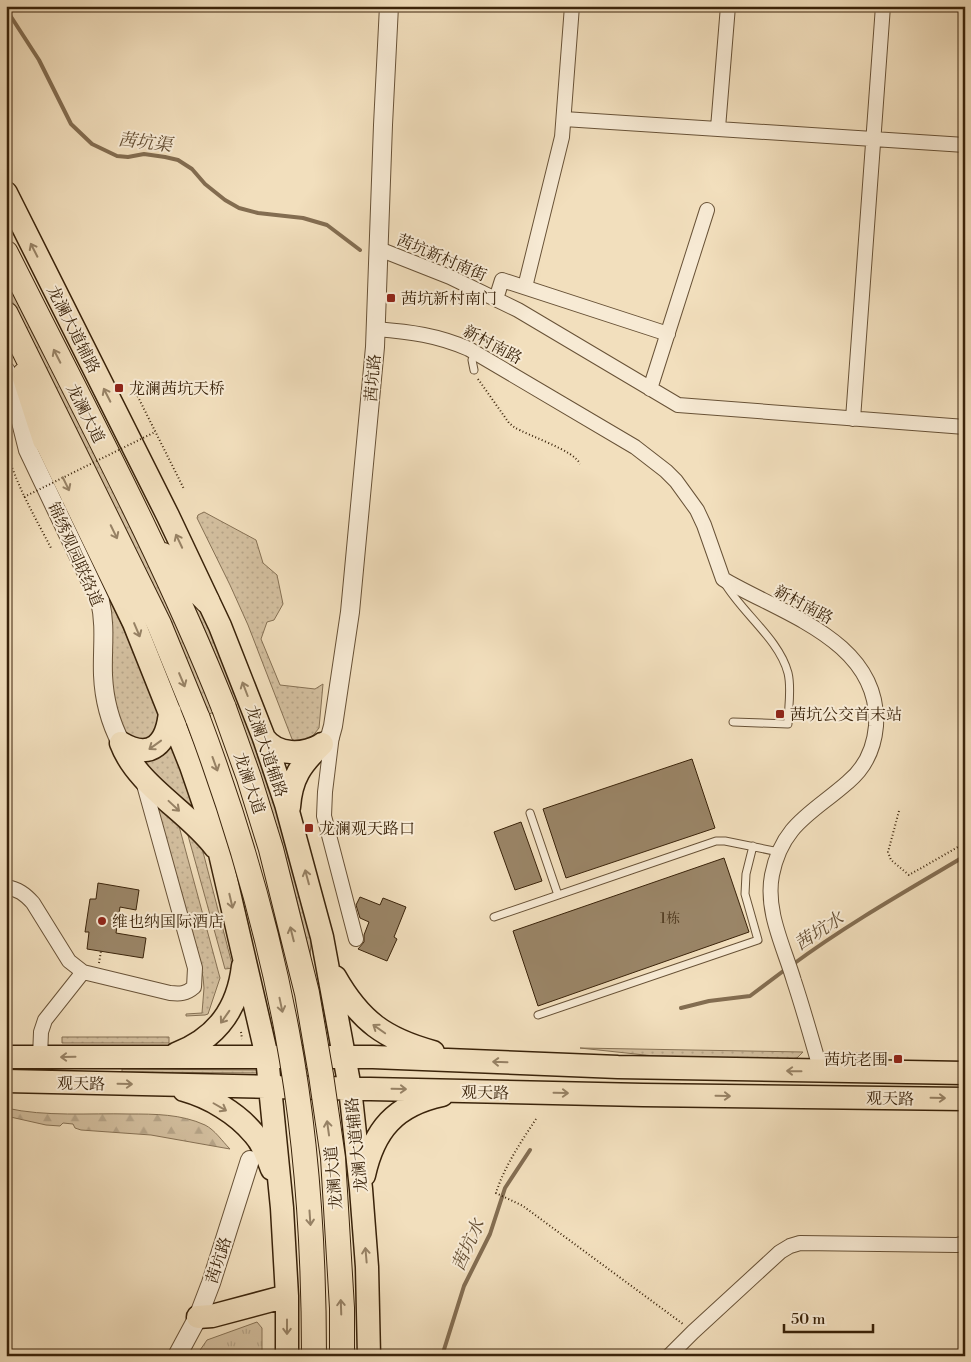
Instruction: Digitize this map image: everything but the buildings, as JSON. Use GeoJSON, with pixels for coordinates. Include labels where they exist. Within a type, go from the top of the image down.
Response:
{"type":"FeatureCollection","features":[{"type":"Feature","properties":{"kind":"highway","name":"龙澜大道"},"geometry":{"type":"LineString","coordinates":[[6,253],[150,540],[188,622],[224,708],[249,778],[271,849],[308,1001],[333,1158],[342,1308],[342,1356]]}},
{"type":"Feature","properties":{"kind":"highway"},"geometry":{"type":"LineString","coordinates":[[7,315],[31,401],[45,440]]}},
{"type":"Feature","properties":{"kind":"highway","name":"龙澜大道"},"geometry":{"type":"LineString","coordinates":[[7,315],[159,624],[198,718],[238,832],[270,952],[287,1032],[306,1162],[311,1235],[314,1356]]}},
{"type":"Feature","properties":{"kind":"highway"},"geometry":{"type":"LineString","coordinates":[[150,540],[207,601]]}},
{"type":"Feature","properties":{"kind":"main road","name":"龙澜大道辅路"},"geometry":{"type":"LineString","coordinates":[[6,193],[168,516],[224,635],[264,738],[291,820],[326,958],[350,1088],[367,1268],[369,1356]]}},
{"type":"Feature","properties":{"kind":"main road"},"geometry":{"type":"LineString","coordinates":[[45,440],[134,623],[191,766],[220,854],[267,1058],[282,1214],[287,1296],[288,1356]]}},
{"type":"Feature","properties":{"kind":"main road"},"geometry":{"type":"LineString","coordinates":[[121,743],[141,751],[155,747],[167,732],[170,712]]}},
{"type":"Feature","properties":{"kind":"main road"},"geometry":{"type":"LineString","coordinates":[[264,738],[267,743],[278,750],[289,752],[307,751],[328,735]]}},
{"type":"Feature","properties":{"kind":"main road"},"geometry":{"type":"LineString","coordinates":[[291,820],[290,799],[294,780],[302,764],[328,735]]}},
{"type":"Feature","properties":{"kind":"main road"},"geometry":{"type":"LineString","coordinates":[[121,743],[125,754],[142,776],[193,824],[220,854]]}},
{"type":"Feature","properties":{"kind":"main road"},"geometry":{"type":"LineString","coordinates":[[243,953],[261,970],[272,975],[290,974],[300,970],[314,957],[318,949],[320,932]]}},
{"type":"Feature","properties":{"kind":"main road"},"geometry":{"type":"LineString","coordinates":[[169,1056],[197,1044],[223,1021],[239,990],[243,953]]}},
{"type":"Feature","properties":{"kind":"main road"},"geometry":{"type":"LineString","coordinates":[[326,958],[333,974],[350,1002],[363,1017],[380,1031],[399,1041],[421,1049],[475,1061]]}},
{"type":"Feature","properties":{"kind":"main road","name":"观天路"},"geometry":{"type":"LineString","coordinates":[[6,1057],[345,1057],[821,1071],[965,1073]]}},
{"type":"Feature","properties":{"kind":"main road","name":"观天路"},"geometry":{"type":"LineString","coordinates":[[6,1081],[965,1099]]}},
{"type":"Feature","properties":{"kind":"main road"},"geometry":{"type":"LineString","coordinates":[[159,1084],[191,1092],[224,1109],[250,1129],[261,1144],[266,1155],[282,1214]]}},
{"type":"Feature","properties":{"kind":"main road"},"geometry":{"type":"LineString","coordinates":[[282,1214],[298,1188],[306,1182],[323,1177],[339,1183],[356,1204],[362,1207],[363,1178],[370,1150],[382,1129],[391,1119],[426,1099],[466,1091]]}},
{"type":"Feature","properties":{"kind":"main road"},"geometry":{"type":"LineString","coordinates":[[198,1317],[212,1316],[287,1296]]}},
{"type":"Feature","properties":{"kind":"street","name":"茜坑路"},"geometry":{"type":"LineString","coordinates":[[328,735],[350,612],[376,329],[383,125],[390,6]]}},
{"type":"Feature","properties":{"kind":"street"},"geometry":{"type":"LineString","coordinates":[[525,287],[562,137],[572,6]]}},
{"type":"Feature","properties":{"kind":"street"},"geometry":{"type":"LineString","coordinates":[[718,128],[728,6]]}},
{"type":"Feature","properties":{"kind":"street"},"geometry":{"type":"LineString","coordinates":[[853,419],[883,6]]}},
{"type":"Feature","properties":{"kind":"street"},"geometry":{"type":"LineString","coordinates":[[564,119],[965,145]]}},
{"type":"Feature","properties":{"kind":"street"},"geometry":{"type":"LineString","coordinates":[[650,388],[707,210]]}},
{"type":"Feature","properties":{"kind":"street","name":"茜坑新村南街"},"geometry":{"type":"LineString","coordinates":[[379,249],[450,278],[518,310],[678,405],[965,427]]}},
{"type":"Feature","properties":{"kind":"street"},"geometry":{"type":"LineString","coordinates":[[496,299],[502,280],[668,334]]}},
{"type":"Feature","properties":{"kind":"street","name":"新村南路"},"geometry":{"type":"LineString","coordinates":[[376,329],[429,335],[449,340],[475,353],[635,447],[666,470],[697,510],[723,579],[820,630],[835,641],[859,668],[872,694],[875,708],[875,735],[872,748],[867,760],[849,781],[802,818],[784,840],[778,852],[772,876],[770,897],[772,911],[821,1071]]}},
{"type":"Feature","properties":{"kind":"street","name":"锦绣观园联络道"},"geometry":{"type":"LineString","coordinates":[[6,371],[13,390],[28,450],[38,474],[95,587],[100,601],[104,631],[104,688],[109,716],[121,743]]}},
{"type":"Feature","properties":{"kind":"street"},"geometry":{"type":"LineString","coordinates":[[328,735],[324,816],[356,940]]}},
{"type":"Feature","properties":{"kind":"street"},"geometry":{"type":"LineString","coordinates":[[6,887],[18,890],[29,899],[69,961],[83,972],[175,994],[189,992],[194,987],[194,968],[142,776]]}},
{"type":"Feature","properties":{"kind":"street"},"geometry":{"type":"LineString","coordinates":[[40,1058],[41,1032],[46,1020],[83,972]]}},
{"type":"Feature","properties":{"kind":"street","name":"茜坑路"},"geometry":{"type":"LineString","coordinates":[[177,1356],[198,1317],[212,1283],[250,1160]]}},
{"type":"Feature","properties":{"kind":"street"},"geometry":{"type":"LineString","coordinates":[[669,1356],[761,1269],[790,1246],[800,1243],[957,1245],[965,1243]]}},
{"type":"Feature","properties":{"kind":"lane"},"geometry":{"type":"LineString","coordinates":[[474,370],[472,360],[475,353]]}},
{"type":"Feature","properties":{"kind":"lane"},"geometry":{"type":"LineString","coordinates":[[723,579],[733,597],[768,638],[783,662],[789,680],[788,724],[733,722]]}},
{"type":"Feature","properties":{"kind":"lane"},"geometry":{"type":"LineString","coordinates":[[788,713],[830,715]]}},
{"type":"Feature","properties":{"kind":"lane"},"geometry":{"type":"LineString","coordinates":[[530,813],[558,895]]}},
{"type":"Feature","properties":{"kind":"lane"},"geometry":{"type":"LineString","coordinates":[[494,917],[716,841],[725,841],[778,852]]}},
{"type":"Feature","properties":{"kind":"lane"},"geometry":{"type":"LineString","coordinates":[[538,1015],[758,940],[745,894],[746,874],[753,846]]}},
{"type":"Feature","properties":{"kind":"path"},"geometry":{"type":"LineString","coordinates":[[474,370],[509,423],[524,433],[569,453],[580,464]]}},
{"type":"Feature","properties":{"kind":"path"},"geometry":{"type":"LineString","coordinates":[[136,393],[184,489]]}},
{"type":"Feature","properties":{"kind":"path"},"geometry":{"type":"LineString","coordinates":[[24,497],[155,432]]}},
{"type":"Feature","properties":{"kind":"path"},"geometry":{"type":"LineString","coordinates":[[6,448],[24,497],[50,548]]}},
{"type":"Feature","properties":{"kind":"path"},"geometry":{"type":"LineString","coordinates":[[899,811],[888,852],[891,860],[909,875],[965,843]]}},
{"type":"Feature","properties":{"kind":"path"},"geometry":{"type":"LineString","coordinates":[[536,1119],[520,1142],[496,1193],[510,1198],[531,1212],[693,1332]]}},
{"type":"Feature","properties":{"kind":"green space"},"geometry":{"type":"Polygon","coordinates":[[[6,276],[160,585],[214,712],[207,715],[134,549],[6,292],[6,276]]]}},
{"type":"Feature","properties":{"kind":"green space"},"geometry":{"type":"Polygon","coordinates":[[[204,512],[256,540],[263,563],[277,575],[283,604],[274,620],[267,622],[261,639],[280,685],[315,689],[323,684],[319,728],[311,738],[300,745],[292,739],[248,625],[197,518],[198,515],[204,512]]]}},
{"type":"Feature","properties":{"kind":"green space"},"geometry":{"type":"Polygon","coordinates":[[[183,581],[199,603],[266,760],[310,935],[310,955],[286,859],[257,764],[222,672],[183,581]]]}},
{"type":"Feature","properties":{"kind":"green space"},"geometry":{"type":"Polygon","coordinates":[[[101,586],[106,590],[160,710],[155,740],[128,740],[112,702],[101,586]]]}},
{"type":"Feature","properties":{"kind":"green space"},"geometry":{"type":"Polygon","coordinates":[[[169,736],[195,810],[155,779],[142,757],[169,736]]]}},
{"type":"Feature","properties":{"kind":"green space"},"geometry":{"type":"Polygon","coordinates":[[[157,806],[179,826],[220,978],[208,1014],[205,1015],[186,1016],[186,1014],[202,1013],[203,977],[157,806]]]}},
{"type":"Feature","properties":{"kind":"green space"},"geometry":{"type":"Polygon","coordinates":[[[184,821],[202,848],[233,968],[225,969],[184,821]]]}},
{"type":"Feature","properties":{"kind":"green space"},"geometry":{"type":"Polygon","coordinates":[[[62,1037],[169,1037],[169,1043],[62,1043],[62,1037]]]}},
{"type":"Feature","properties":{"kind":"green space"},"geometry":{"type":"Polygon","coordinates":[[[580,1048],[803,1052],[797,1058],[790,1059],[654,1056],[580,1048]]]}},
{"type":"Feature","properties":{"kind":"green space"},"geometry":{"type":"Polygon","coordinates":[[[827,1052],[884,1054],[884,1060],[847,1060],[827,1052]]]}},
{"type":"Feature","properties":{"kind":"green space"},"geometry":{"type":"Polygon","coordinates":[[[122,1069],[256,1070],[258,1073],[122,1072],[122,1069]]]}},
{"type":"Feature","properties":{"kind":"green space"},"geometry":{"type":"Polygon","coordinates":[[[6,1108],[52,1114],[168,1115],[196,1121],[209,1127],[230,1149],[151,1135],[81,1130],[75,1128],[73,1124],[63,1123],[60,1126],[46,1125],[6,1116],[6,1108]]]}},
{"type":"Feature","properties":{"kind":"green space"},"geometry":{"type":"Polygon","coordinates":[[[257,1322],[262,1328],[262,1356],[196,1356],[207,1340],[257,1322]]]}},
{"type":"Feature","properties":{"kind":"waterway","name":"茜坑渠"},"geometry":{"type":"LineString","coordinates":[[6,9],[39,60],[71,124],[92,144],[117,156],[128,157],[144,154],[178,160],[192,169],[205,184],[225,200],[239,208],[258,213],[303,218],[327,225],[360,250]]}},
{"type":"Feature","properties":{"kind":"waterway","name":"茜坑水"},"geometry":{"type":"LineString","coordinates":[[792,965],[855,922],[965,856]]}},
{"type":"Feature","properties":{"kind":"waterway","name":"茜坑水"},"geometry":{"type":"LineString","coordinates":[[681,1008],[709,1001],[750,996],[786,969]]}},
{"type":"Feature","properties":{"kind":"waterway","name":"茜坑水"},"geometry":{"type":"LineString","coordinates":[[442,1356],[464,1286],[490,1234],[505,1188],[530,1150]]}},
{"type":"Feature","properties":{"kind":"place","name":"茜坑新村南门"},"geometry":{"type":"Point","coordinates":[391,298]}},
{"type":"Feature","properties":{"kind":"place","name":"龙澜茜坑天桥"},"geometry":{"type":"Point","coordinates":[119,388]}},
{"type":"Feature","properties":{"kind":"place","name":"茜坑公交首末站"},"geometry":{"type":"Point","coordinates":[780,714]}},
{"type":"Feature","properties":{"kind":"place","name":"龙澜观天路口"},"geometry":{"type":"Point","coordinates":[309,828]}},
{"type":"Feature","properties":{"kind":"place","name":"维也纳国际酒店"},"geometry":{"type":"Point","coordinates":[102,921]}},
{"type":"Feature","properties":{"kind":"place","name":"茜坑老围"},"geometry":{"type":"Point","coordinates":[898,1059]}}]}
